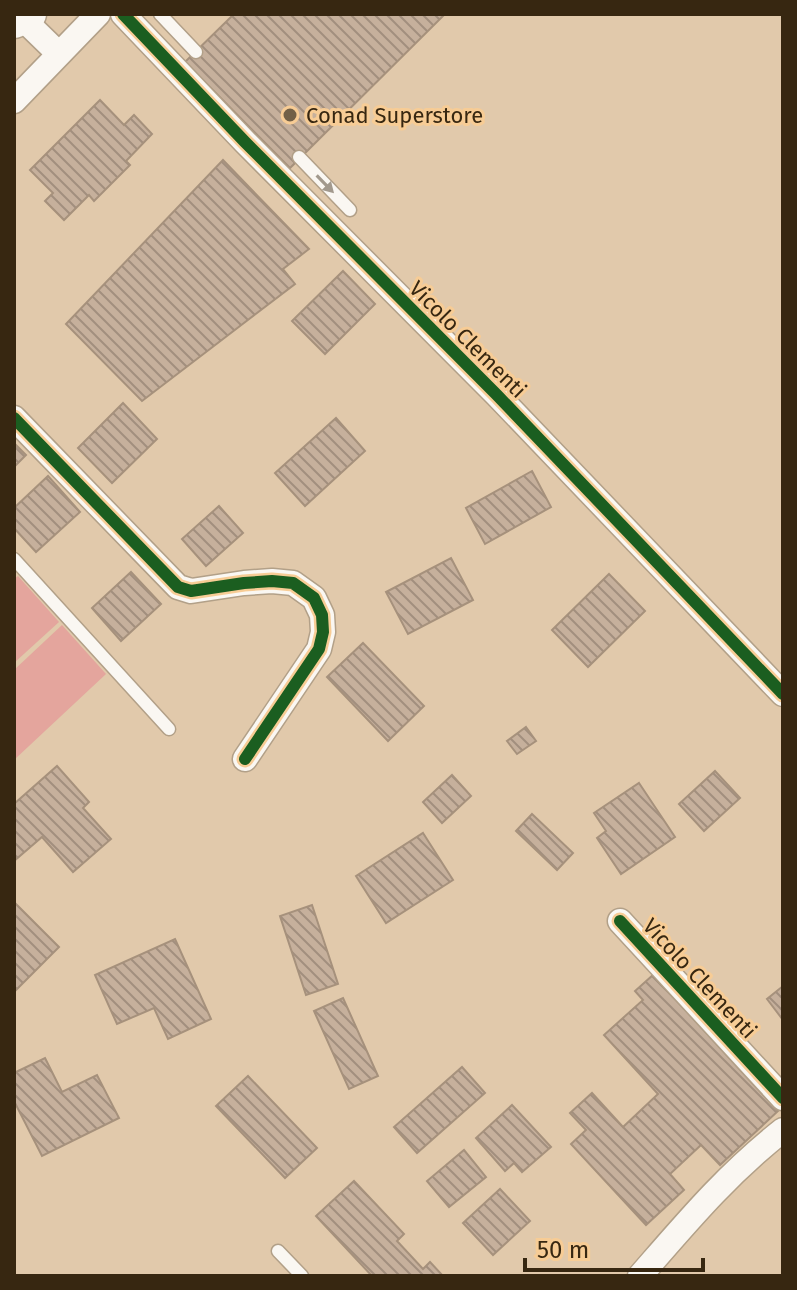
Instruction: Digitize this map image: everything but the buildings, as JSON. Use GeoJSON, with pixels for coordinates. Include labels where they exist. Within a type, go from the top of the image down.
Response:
{"type":"FeatureCollection","features":[{"type":"Feature","properties":{"kind":"street"},"geometry":{"type":"LineString","coordinates":[[14,101],[98,14]]}},
{"type":"Feature","properties":{"kind":"street","name":"Vicolo Clementi"},"geometry":{"type":"LineString","coordinates":[[123,14],[245,142],[497,395],[783,694]]}},
{"type":"Feature","properties":{"kind":"street"},"geometry":{"type":"LineString","coordinates":[[22,18],[58,53]]}},
{"type":"Feature","properties":{"kind":"street"},"geometry":{"type":"LineString","coordinates":[[14,418],[178,587],[198,590],[272,581],[293,583],[314,598],[323,623],[319,649],[245,759]]}},
{"type":"Feature","properties":{"kind":"street","name":"Vicolo Clementi"},"geometry":{"type":"LineString","coordinates":[[620,921],[783,1098]]}},
{"type":"Feature","properties":{"kind":"street"},"geometry":{"type":"LineString","coordinates":[[640,1276],[711,1193],[783,1130]]}},
{"type":"Feature","properties":{"kind":"lane"},"geometry":{"type":"LineString","coordinates":[[160,14],[196,52]]}},
{"type":"Feature","properties":{"kind":"lane"},"geometry":{"type":"LineString","coordinates":[[299,157],[350,210]]}},
{"type":"Feature","properties":{"kind":"lane"},"geometry":{"type":"LineString","coordinates":[[14,559],[169,729]]}},
{"type":"Feature","properties":{"kind":"lane"},"geometry":{"type":"LineString","coordinates":[[278,1251],[302,1276]]}},
{"type":"Feature","properties":{"kind":"shaded area"},"geometry":{"type":"Polygon","coordinates":[[[18,576],[59,622],[14,663],[14,579],[18,576]]]}},
{"type":"Feature","properties":{"kind":"shaded area"},"geometry":{"type":"Polygon","coordinates":[[[62,625],[106,674],[14,760],[14,670],[62,625]]]}},
{"type":"Feature","properties":{"kind":"cycle path"},"geometry":{"type":"LineString","coordinates":[[123,14],[245,142],[497,395],[783,694]]}},
{"type":"Feature","properties":{"kind":"cycle path"},"geometry":{"type":"LineString","coordinates":[[14,418],[178,587],[191,591],[272,581],[293,583],[314,598],[322,615],[323,632],[319,649],[245,759]]}},
{"type":"Feature","properties":{"kind":"cycle path"},"geometry":{"type":"LineString","coordinates":[[620,921],[783,1098]]}},
{"type":"Feature","properties":{"kind":"place","name":"Conad Superstore"},"geometry":{"type":"Point","coordinates":[290,115]}}]}
